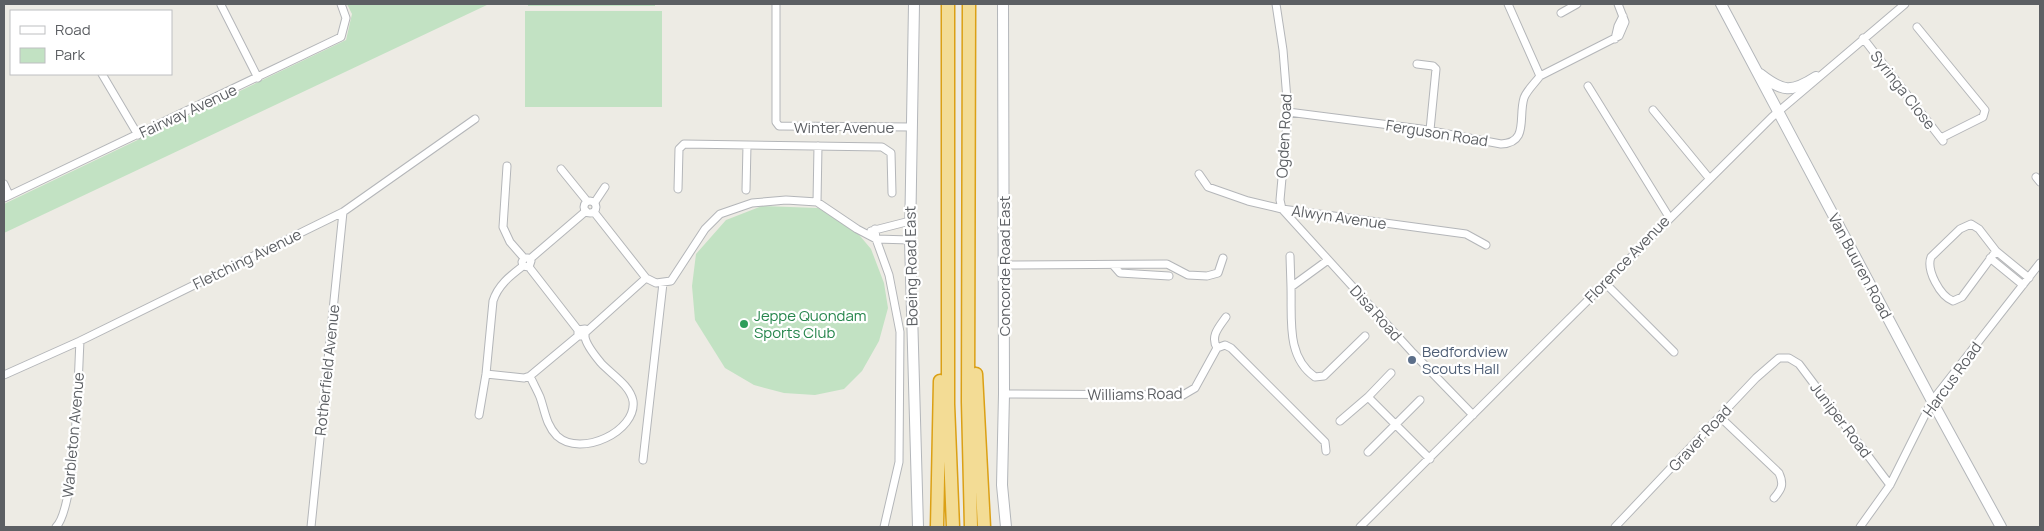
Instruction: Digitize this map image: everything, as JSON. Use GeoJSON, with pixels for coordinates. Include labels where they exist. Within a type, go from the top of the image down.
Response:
{"type":"FeatureCollection","features":[{"type":"Feature","properties":{"kind":"highway"},"geometry":{"type":"LineString","coordinates":[[948,4],[948,404],[953,527]]}},
{"type":"Feature","properties":{"kind":"highway"},"geometry":{"type":"LineString","coordinates":[[969,4],[968,402],[971,527]]}},
{"type":"Feature","properties":{"kind":"highway"},"geometry":{"type":"LineString","coordinates":[[969,229],[984,527]]}},
{"type":"Feature","properties":{"kind":"highway"},"geometry":{"type":"LineString","coordinates":[[937,527],[939,406],[947,276]]}},
{"type":"Feature","properties":{"kind":"main road","name":"Boeing Road East"},"geometry":{"type":"LineString","coordinates":[[914,4],[910,240],[918,527]]}},
{"type":"Feature","properties":{"kind":"main road","name":"Concorde Road East"},"geometry":{"type":"LineString","coordinates":[[1003,4],[1004,394],[1002,485],[1006,527]]}},
{"type":"Feature","properties":{"kind":"main road","name":"Van Buuren Road"},"geometry":{"type":"LineString","coordinates":[[1721,4],[2001,527]]}},
{"type":"Feature","properties":{"kind":"main road"},"geometry":{"type":"LineString","coordinates":[[1757,72],[1776,86],[1788,89],[1801,86],[1816,77]]}},
{"type":"Feature","properties":{"kind":"street","name":"Fairway Avenue"},"geometry":{"type":"LineString","coordinates":[[7,197],[341,37],[346,18],[340,4]]}},
{"type":"Feature","properties":{"kind":"street","name":"Winter Avenue"},"geometry":{"type":"LineString","coordinates":[[776,4],[776,122],[779,126],[912,127]]}},
{"type":"Feature","properties":{"kind":"street","name":"Ogden Road"},"geometry":{"type":"LineString","coordinates":[[1276,4],[1283,50],[1288,112],[1280,200],[1282,209]]}},
{"type":"Feature","properties":{"kind":"street"},"geometry":{"type":"LineString","coordinates":[[1508,4],[1540,76]]}},
{"type":"Feature","properties":{"kind":"street"},"geometry":{"type":"LineString","coordinates":[[1561,13],[1577,4]]}},
{"type":"Feature","properties":{"kind":"street","name":"Ferguson Road"},"geometry":{"type":"LineString","coordinates":[[1288,112],[1430,130],[1501,144],[1512,142],[1518,136],[1521,128],[1525,98],[1540,76],[1615,39],[1624,27],[1623,16],[1618,4]]}},
{"type":"Feature","properties":{"kind":"street","name":"Florence Avenue"},"geometry":{"type":"LineString","coordinates":[[1360,527],[1430,459],[1669,217],[1778,111],[1816,77],[1906,4]]}},
{"type":"Feature","properties":{"kind":"street"},"geometry":{"type":"LineString","coordinates":[[221,5],[258,78]]}},
{"type":"Feature","properties":{"kind":"street","name":"Syringa Close"},"geometry":{"type":"LineString","coordinates":[[1863,38],[1942,140],[1983,117],[1985,110],[1917,27]]}},
{"type":"Feature","properties":{"kind":"street"},"geometry":{"type":"LineString","coordinates":[[1417,64],[1433,66],[1436,69],[1430,130]]}},
{"type":"Feature","properties":{"kind":"street"},"geometry":{"type":"LineString","coordinates":[[103,75],[138,135]]}},
{"type":"Feature","properties":{"kind":"street"},"geometry":{"type":"LineString","coordinates":[[1588,86],[1669,217]]}},
{"type":"Feature","properties":{"kind":"street"},"geometry":{"type":"LineString","coordinates":[[1653,110],[1709,178]]}},
{"type":"Feature","properties":{"kind":"street","name":"Fletching Avenue"},"geometry":{"type":"LineString","coordinates":[[4,375],[80,341],[343,212],[476,119]]}},
{"type":"Feature","properties":{"kind":"street"},"geometry":{"type":"LineString","coordinates":[[678,189],[679,149],[681,145],[818,146],[886,148],[891,153],[892,159],[892,193]]}},
{"type":"Feature","properties":{"kind":"street"},"geometry":{"type":"LineString","coordinates":[[746,190],[747,145]]}},
{"type":"Feature","properties":{"kind":"street"},"geometry":{"type":"LineString","coordinates":[[817,202],[818,146]]}},
{"type":"Feature","properties":{"kind":"street"},"geometry":{"type":"LineString","coordinates":[[507,166],[503,227],[510,242],[582,333],[602,363],[624,386],[632,398],[630,414],[609,437],[588,445],[565,441],[557,436],[547,420],[530,376]]}},
{"type":"Feature","properties":{"kind":"street"},"geometry":{"type":"LineString","coordinates":[[561,169],[597,207],[594,212]]}},
{"type":"Feature","properties":{"kind":"street","name":"Alwyn Avenue"},"geometry":{"type":"LineString","coordinates":[[1199,174],[1208,187],[1248,202],[1282,209],[1466,234],[1486,245]]}},
{"type":"Feature","properties":{"kind":"street"},"geometry":{"type":"LineString","coordinates":[[4,184],[7,197]]}},
{"type":"Feature","properties":{"kind":"street"},"geometry":{"type":"LineString","coordinates":[[586,211],[584,206],[591,202],[605,187]]}},
{"type":"Feature","properties":{"kind":"street"},"geometry":{"type":"LineString","coordinates":[[479,415],[486,374],[495,295],[507,278],[586,211],[594,212],[646,278],[656,283],[671,281],[695,242],[720,214],[752,203],[786,200],[817,202],[857,229],[876,238],[910,240]]}},
{"type":"Feature","properties":{"kind":"street","name":"Disa Road"},"geometry":{"type":"LineString","coordinates":[[1282,209],[1473,415]]}},
{"type":"Feature","properties":{"kind":"street","name":"Rotherfield Avenue"},"geometry":{"type":"LineString","coordinates":[[312,527],[343,212]]}},
{"type":"Feature","properties":{"kind":"street"},"geometry":{"type":"LineString","coordinates":[[866,233],[875,228],[910,221]]}},
{"type":"Feature","properties":{"kind":"street"},"geometry":{"type":"LineString","coordinates":[[1996,251],[1962,296],[1953,301],[1946,298],[1928,263],[1930,256],[1960,229],[1970,224],[1979,229],[1996,251],[2028,278]]}},
{"type":"Feature","properties":{"kind":"street"},"geometry":{"type":"LineString","coordinates":[[875,228],[876,238],[889,275],[900,332],[899,462],[884,527]]}},
{"type":"Feature","properties":{"kind":"street"},"geometry":{"type":"LineString","coordinates":[[1290,256],[1294,351],[1304,366],[1315,377],[1324,376],[1365,336]]}},
{"type":"Feature","properties":{"kind":"street"},"geometry":{"type":"LineString","coordinates":[[1004,265],[1167,264],[1188,275],[1207,276],[1218,272],[1223,258]]}},
{"type":"Feature","properties":{"kind":"street"},"geometry":{"type":"LineString","coordinates":[[1990,258],[2023,285]]}},
{"type":"Feature","properties":{"kind":"street"},"geometry":{"type":"LineString","coordinates":[[1291,287],[1328,260]]}},
{"type":"Feature","properties":{"kind":"street","name":"Harcus Road"},"geometry":{"type":"LineString","coordinates":[[1860,527],[1890,485],[1932,401],[2040,264]]}},
{"type":"Feature","properties":{"kind":"street"},"geometry":{"type":"LineString","coordinates":[[1112,265],[1120,273],[1169,276]]}},
{"type":"Feature","properties":{"kind":"street"},"geometry":{"type":"LineString","coordinates":[[486,374],[524,378],[530,376],[646,278]]}},
{"type":"Feature","properties":{"kind":"street"},"geometry":{"type":"LineString","coordinates":[[643,460],[663,283]]}},
{"type":"Feature","properties":{"kind":"street"},"geometry":{"type":"LineString","coordinates":[[1605,283],[1674,352]]}},
{"type":"Feature","properties":{"kind":"street"},"geometry":{"type":"LineString","coordinates":[[1226,317],[1215,332],[1214,342],[1217,348],[1222,345],[1231,348],[1324,442],[1326,451]]}},
{"type":"Feature","properties":{"kind":"street","name":"Warbleton Avenue"},"geometry":{"type":"LineString","coordinates":[[56,527],[63,516],[70,490],[80,341]]}},
{"type":"Feature","properties":{"kind":"street","name":"Williams Road"},"geometry":{"type":"LineString","coordinates":[[1004,394],[1183,395],[1195,388],[1217,348]]}},
{"type":"Feature","properties":{"kind":"street","name":"Graver Road"},"geometry":{"type":"LineString","coordinates":[[1615,527],[1776,360],[1788,358]]}},
{"type":"Feature","properties":{"kind":"street","name":"Juniper Road"},"geometry":{"type":"LineString","coordinates":[[1788,358],[1799,364],[1890,485]]}},
{"type":"Feature","properties":{"kind":"street"},"geometry":{"type":"LineString","coordinates":[[1340,421],[1368,397],[1391,373]]}},
{"type":"Feature","properties":{"kind":"street"},"geometry":{"type":"LineString","coordinates":[[1368,397],[1430,459]]}},
{"type":"Feature","properties":{"kind":"street"},"geometry":{"type":"LineString","coordinates":[[1368,452],[1420,400]]}},
{"type":"Feature","properties":{"kind":"street"},"geometry":{"type":"LineString","coordinates":[[1720,417],[1779,473],[1783,481],[1781,490],[1774,498]]}},
{"type":"Feature","properties":{"kind":"green space"},"geometry":{"type":"Polygon","coordinates":[[[347,4],[489,4],[4,233],[4,204],[346,40],[352,14],[347,4]]]}},
{"type":"Feature","properties":{"kind":"green space"},"geometry":{"type":"Polygon","coordinates":[[[528,4],[655,4],[655,6],[528,6],[528,4]]]}},
{"type":"Feature","properties":{"kind":"green space"},"geometry":{"type":"Polygon","coordinates":[[[525,11],[662,11],[662,107],[525,107],[525,11]]]}},
{"type":"Feature","properties":{"kind":"green space"},"geometry":{"type":"Polygon","coordinates":[[[762,206],[818,208],[855,230],[871,249],[884,283],[888,308],[879,341],[862,371],[844,389],[815,395],[784,393],[754,385],[725,368],[695,320],[692,286],[696,254],[726,220],[762,206]]]}},
{"type":"Feature","properties":{"kind":"place","name":"Jeppe Quondam Sports Club"},"geometry":{"type":"Point","coordinates":[744,324]}},
{"type":"Feature","properties":{"kind":"place","name":"Bedfordview Scouts Hall"},"geometry":{"type":"Point","coordinates":[1412,360]}}]}
